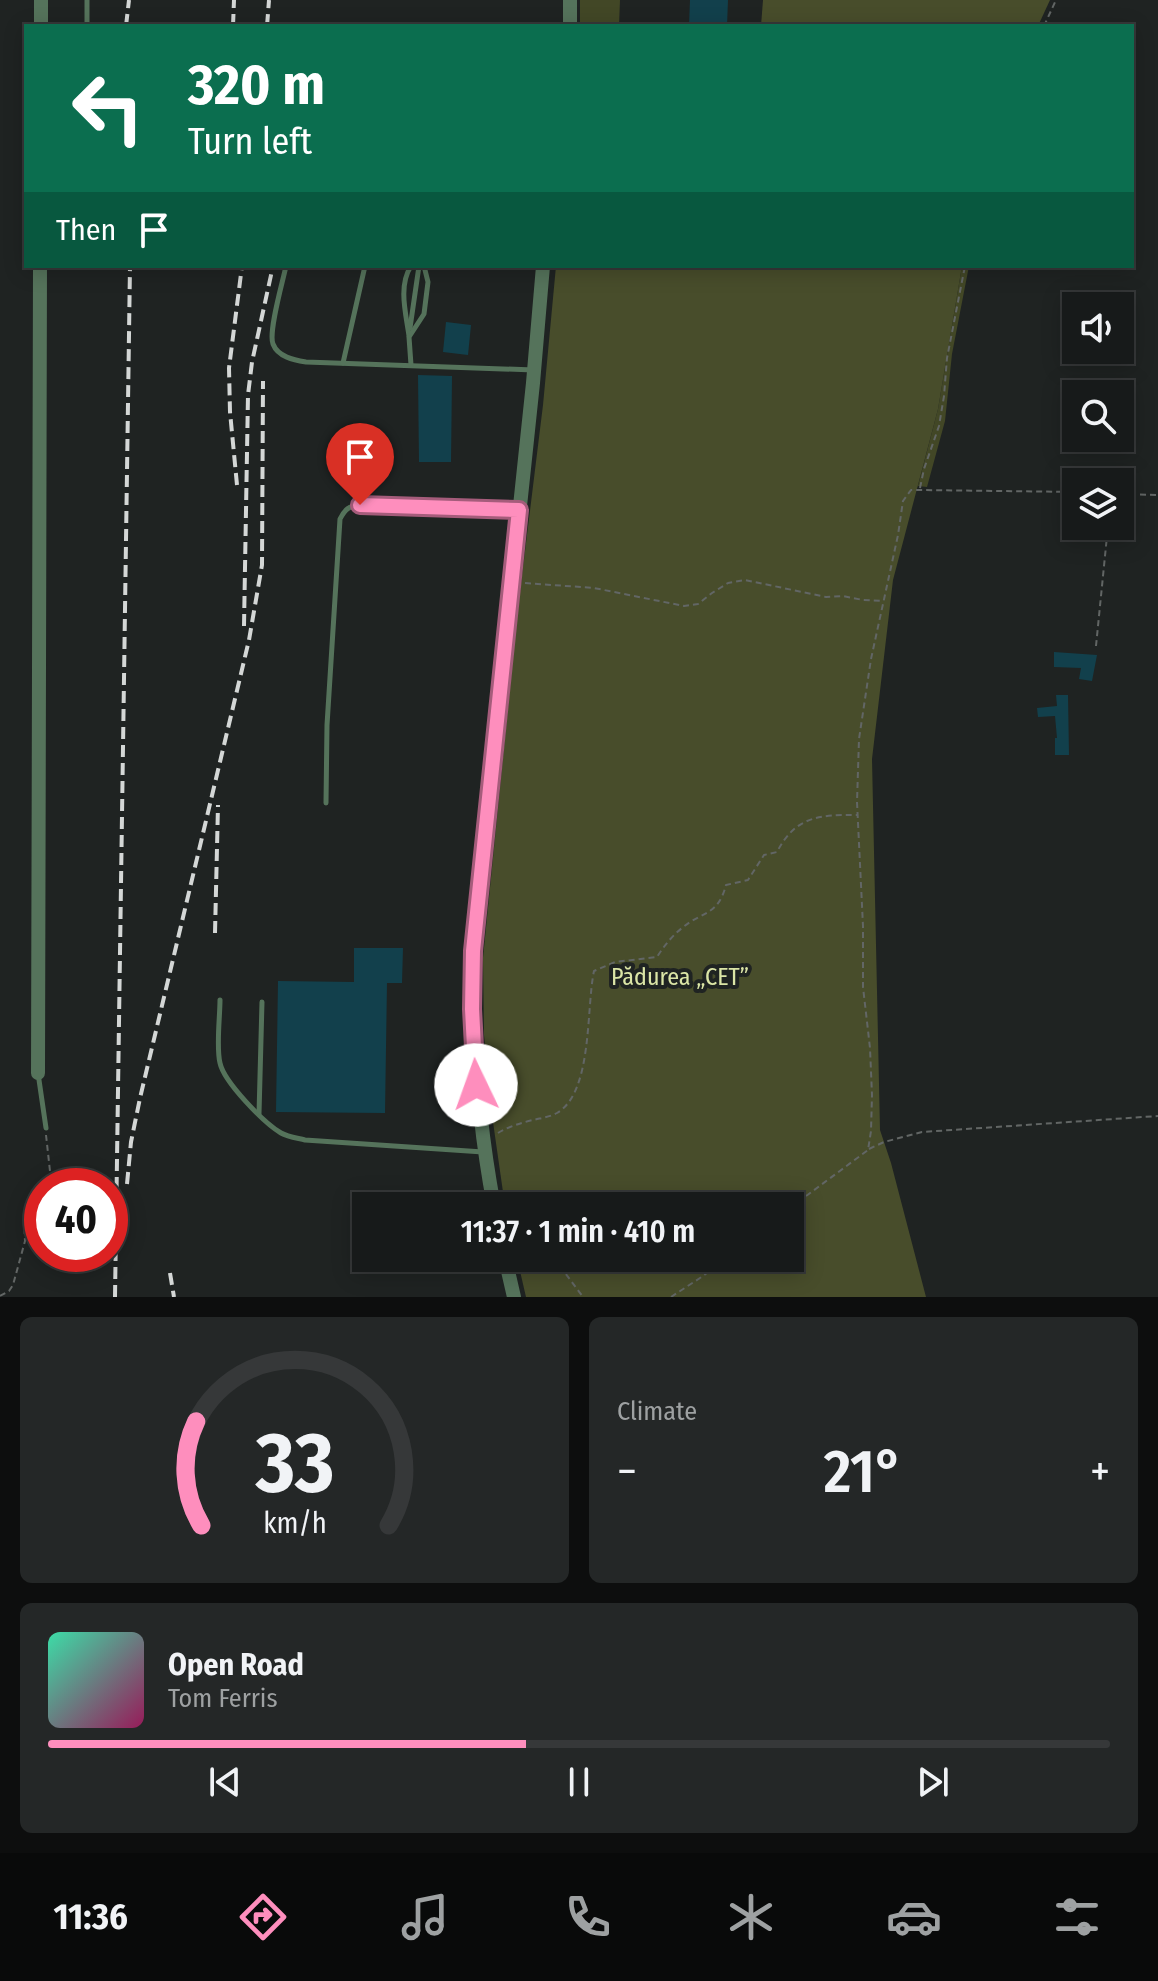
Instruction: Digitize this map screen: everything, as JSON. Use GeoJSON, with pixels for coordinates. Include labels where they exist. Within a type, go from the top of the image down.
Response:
{"type":"FeatureCollection","features":[{"type":"Feature","properties":{"kind":"street"},"geometry":{"type":"LineString","coordinates":[[41,0],[41,24]]}},
{"type":"Feature","properties":{"kind":"street"},"geometry":{"type":"LineString","coordinates":[[570,0],[570,24]]}},
{"type":"Feature","properties":{"kind":"street"},"geometry":{"type":"LineString","coordinates":[[38,1073],[40,268]]}},
{"type":"Feature","properties":{"kind":"street"},"geometry":{"type":"LineString","coordinates":[[491,1192],[476,1085],[473,951],[543,268]]}},
{"type":"Feature","properties":{"kind":"street"},"geometry":{"type":"LineString","coordinates":[[508,1272],[514,1297]]}},
{"type":"Feature","properties":{"kind":"lane"},"geometry":{"type":"LineString","coordinates":[[87,0],[87,24]]}},
{"type":"Feature","properties":{"kind":"lane"},"geometry":{"type":"LineString","coordinates":[[286,268],[272,342],[281,353],[295,360],[534,370]]}},
{"type":"Feature","properties":{"kind":"lane"},"geometry":{"type":"LineString","coordinates":[[343,363],[365,268]]}},
{"type":"Feature","properties":{"kind":"lane"},"geometry":{"type":"LineString","coordinates":[[410,268],[404,295],[411,365]]}},
{"type":"Feature","properties":{"kind":"lane"},"geometry":{"type":"LineString","coordinates":[[409,337],[421,268]]}},
{"type":"Feature","properties":{"kind":"lane"},"geometry":{"type":"LineString","coordinates":[[409,337],[424,314],[428,282],[422,268]]}},
{"type":"Feature","properties":{"kind":"lane"},"geometry":{"type":"LineString","coordinates":[[326,803],[328,698],[340,519],[343,512],[360,505],[519,510]]}},
{"type":"Feature","properties":{"kind":"lane"},"geometry":{"type":"LineString","coordinates":[[220,1000],[220,1065],[232,1085],[267,1124],[284,1135],[305,1140],[483,1147]]}},
{"type":"Feature","properties":{"kind":"lane"},"geometry":{"type":"LineString","coordinates":[[259,1115],[262,1002]]}},
{"type":"Feature","properties":{"kind":"lane"},"geometry":{"type":"LineString","coordinates":[[38,1073],[46,1128]]}},
{"type":"Feature","properties":{"kind":"path"},"geometry":{"type":"LineString","coordinates":[[1045,24],[1056,0]]}},
{"type":"Feature","properties":{"kind":"path"},"geometry":{"type":"LineString","coordinates":[[920,490],[939,426],[947,358],[965,268]]}},
{"type":"Feature","properties":{"kind":"path"},"geometry":{"type":"LineString","coordinates":[[868,1150],[872,1095],[863,987],[857,815],[859,739],[871,659],[903,501],[911,490],[1062,492]]}},
{"type":"Feature","properties":{"kind":"path"},"geometry":{"type":"LineString","coordinates":[[1134,494],[1158,495]]}},
{"type":"Feature","properties":{"kind":"path"},"geometry":{"type":"LineString","coordinates":[[1096,646],[1107,540]]}},
{"type":"Feature","properties":{"kind":"path"},"geometry":{"type":"LineString","coordinates":[[512,583],[594,588],[684,606],[698,604],[728,583],[745,580],[826,597],[883,601]]}},
{"type":"Feature","properties":{"kind":"path"},"geometry":{"type":"LineString","coordinates":[[483,1147],[507,1128],[554,1115],[567,1106],[577,1091],[589,1026],[594,971],[615,962],[657,957],[685,925],[714,908],[726,885],[748,880],[764,855],[777,852],[789,834],[807,820],[819,816],[857,815]]}},
{"type":"Feature","properties":{"kind":"path"},"geometry":{"type":"LineString","coordinates":[[804,1198],[868,1150],[884,1142],[922,1132],[1158,1116]]}},
{"type":"Feature","properties":{"kind":"path"},"geometry":{"type":"LineString","coordinates":[[46,1128],[50,1168]]}},
{"type":"Feature","properties":{"kind":"path"},"geometry":{"type":"LineString","coordinates":[[0,1296],[13,1285],[24,1245]]}},
{"type":"Feature","properties":{"kind":"path"},"geometry":{"type":"LineString","coordinates":[[564,1272],[583,1297]]}},
{"type":"Feature","properties":{"kind":"path"},"geometry":{"type":"LineString","coordinates":[[671,1297],[708,1272]]}},
{"type":"Feature","properties":{"kind":"green space"},"geometry":{"type":"Polygon","coordinates":[[[580,0],[620,0],[619,24],[580,24],[580,0]]]}},
{"type":"Feature","properties":{"kind":"green space"},"geometry":{"type":"Polygon","coordinates":[[[763,0],[1050,0],[1039,24],[761,24],[763,0]]]}},
{"type":"Feature","properties":{"kind":"green space","name":"Pădurea „CET”"},"geometry":{"type":"Polygon","coordinates":[[[556,268],[962,268],[938,409],[893,580],[872,759],[880,1130],[926,1297],[526,1297],[520,1272],[804,1272],[804,1192],[503,1192],[484,1035],[483,958],[518,608],[543,405],[556,268]]]}},
{"type":"Feature","properties":{"kind":"green space"},"geometry":{"type":"Polygon","coordinates":[[[962,268],[969,268],[952,354],[945,421],[927,487],[918,486],[938,409],[962,268]]]}},
{"type":"Feature","properties":{"kind":"building"},"geometry":{"type":"Polygon","coordinates":[[[690,0],[728,0],[727,24],[689,24],[690,0]]]}},
{"type":"Feature","properties":{"kind":"building"},"geometry":{"type":"Polygon","coordinates":[[[446,322],[471,325],[468,355],[443,352],[446,322]]]}},
{"type":"Feature","properties":{"kind":"building"},"geometry":{"type":"Polygon","coordinates":[[[418,375],[452,376],[451,462],[419,462],[418,375]]]}},
{"type":"Feature","properties":{"kind":"building"},"geometry":{"type":"Polygon","coordinates":[[[1054,652],[1097,655],[1092,681],[1079,679],[1081,668],[1054,667],[1054,652]]]}},
{"type":"Feature","properties":{"kind":"building"},"geometry":{"type":"Polygon","coordinates":[[[1056,695],[1068,695],[1069,755],[1055,755],[1055,716],[1038,717],[1037,708],[1057,706],[1056,695]]]}},
{"type":"Feature","properties":{"kind":"building"},"geometry":{"type":"Polygon","coordinates":[[[354,948],[403,948],[402,983],[387,983],[385,1113],[276,1112],[278,981],[354,982],[354,948]]]}},
{"type":"Feature","properties":{"kind":"railway"},"geometry":{"type":"LineString","coordinates":[[126,24],[129,0]]}},
{"type":"Feature","properties":{"kind":"railway"},"geometry":{"type":"LineString","coordinates":[[233,24],[234,0]]}},
{"type":"Feature","properties":{"kind":"railway"},"geometry":{"type":"LineString","coordinates":[[267,24],[269,0]]}},
{"type":"Feature","properties":{"kind":"railway"},"geometry":{"type":"LineString","coordinates":[[115,1297],[130,268]]}},
{"type":"Feature","properties":{"kind":"railway"},"geometry":{"type":"LineString","coordinates":[[237,485],[229,368],[242,268]]}},
{"type":"Feature","properties":{"kind":"railway"},"geometry":{"type":"LineString","coordinates":[[244,626],[248,395],[273,268]]}},
{"type":"Feature","properties":{"kind":"railway"},"geometry":{"type":"LineString","coordinates":[[128,1174],[140,1098],[249,640],[262,565],[263,381]]}},
{"type":"Feature","properties":{"kind":"railway"},"geometry":{"type":"LineString","coordinates":[[215,933],[218,805]]}},
{"type":"Feature","properties":{"kind":"railway"},"geometry":{"type":"LineString","coordinates":[[170,1273],[174,1297]]}},
{"type":"Feature","properties":{"kind":"route"},"geometry":{"type":"LineString","coordinates":[[360,505],[519,510],[473,951],[476,1085]]}}]}
